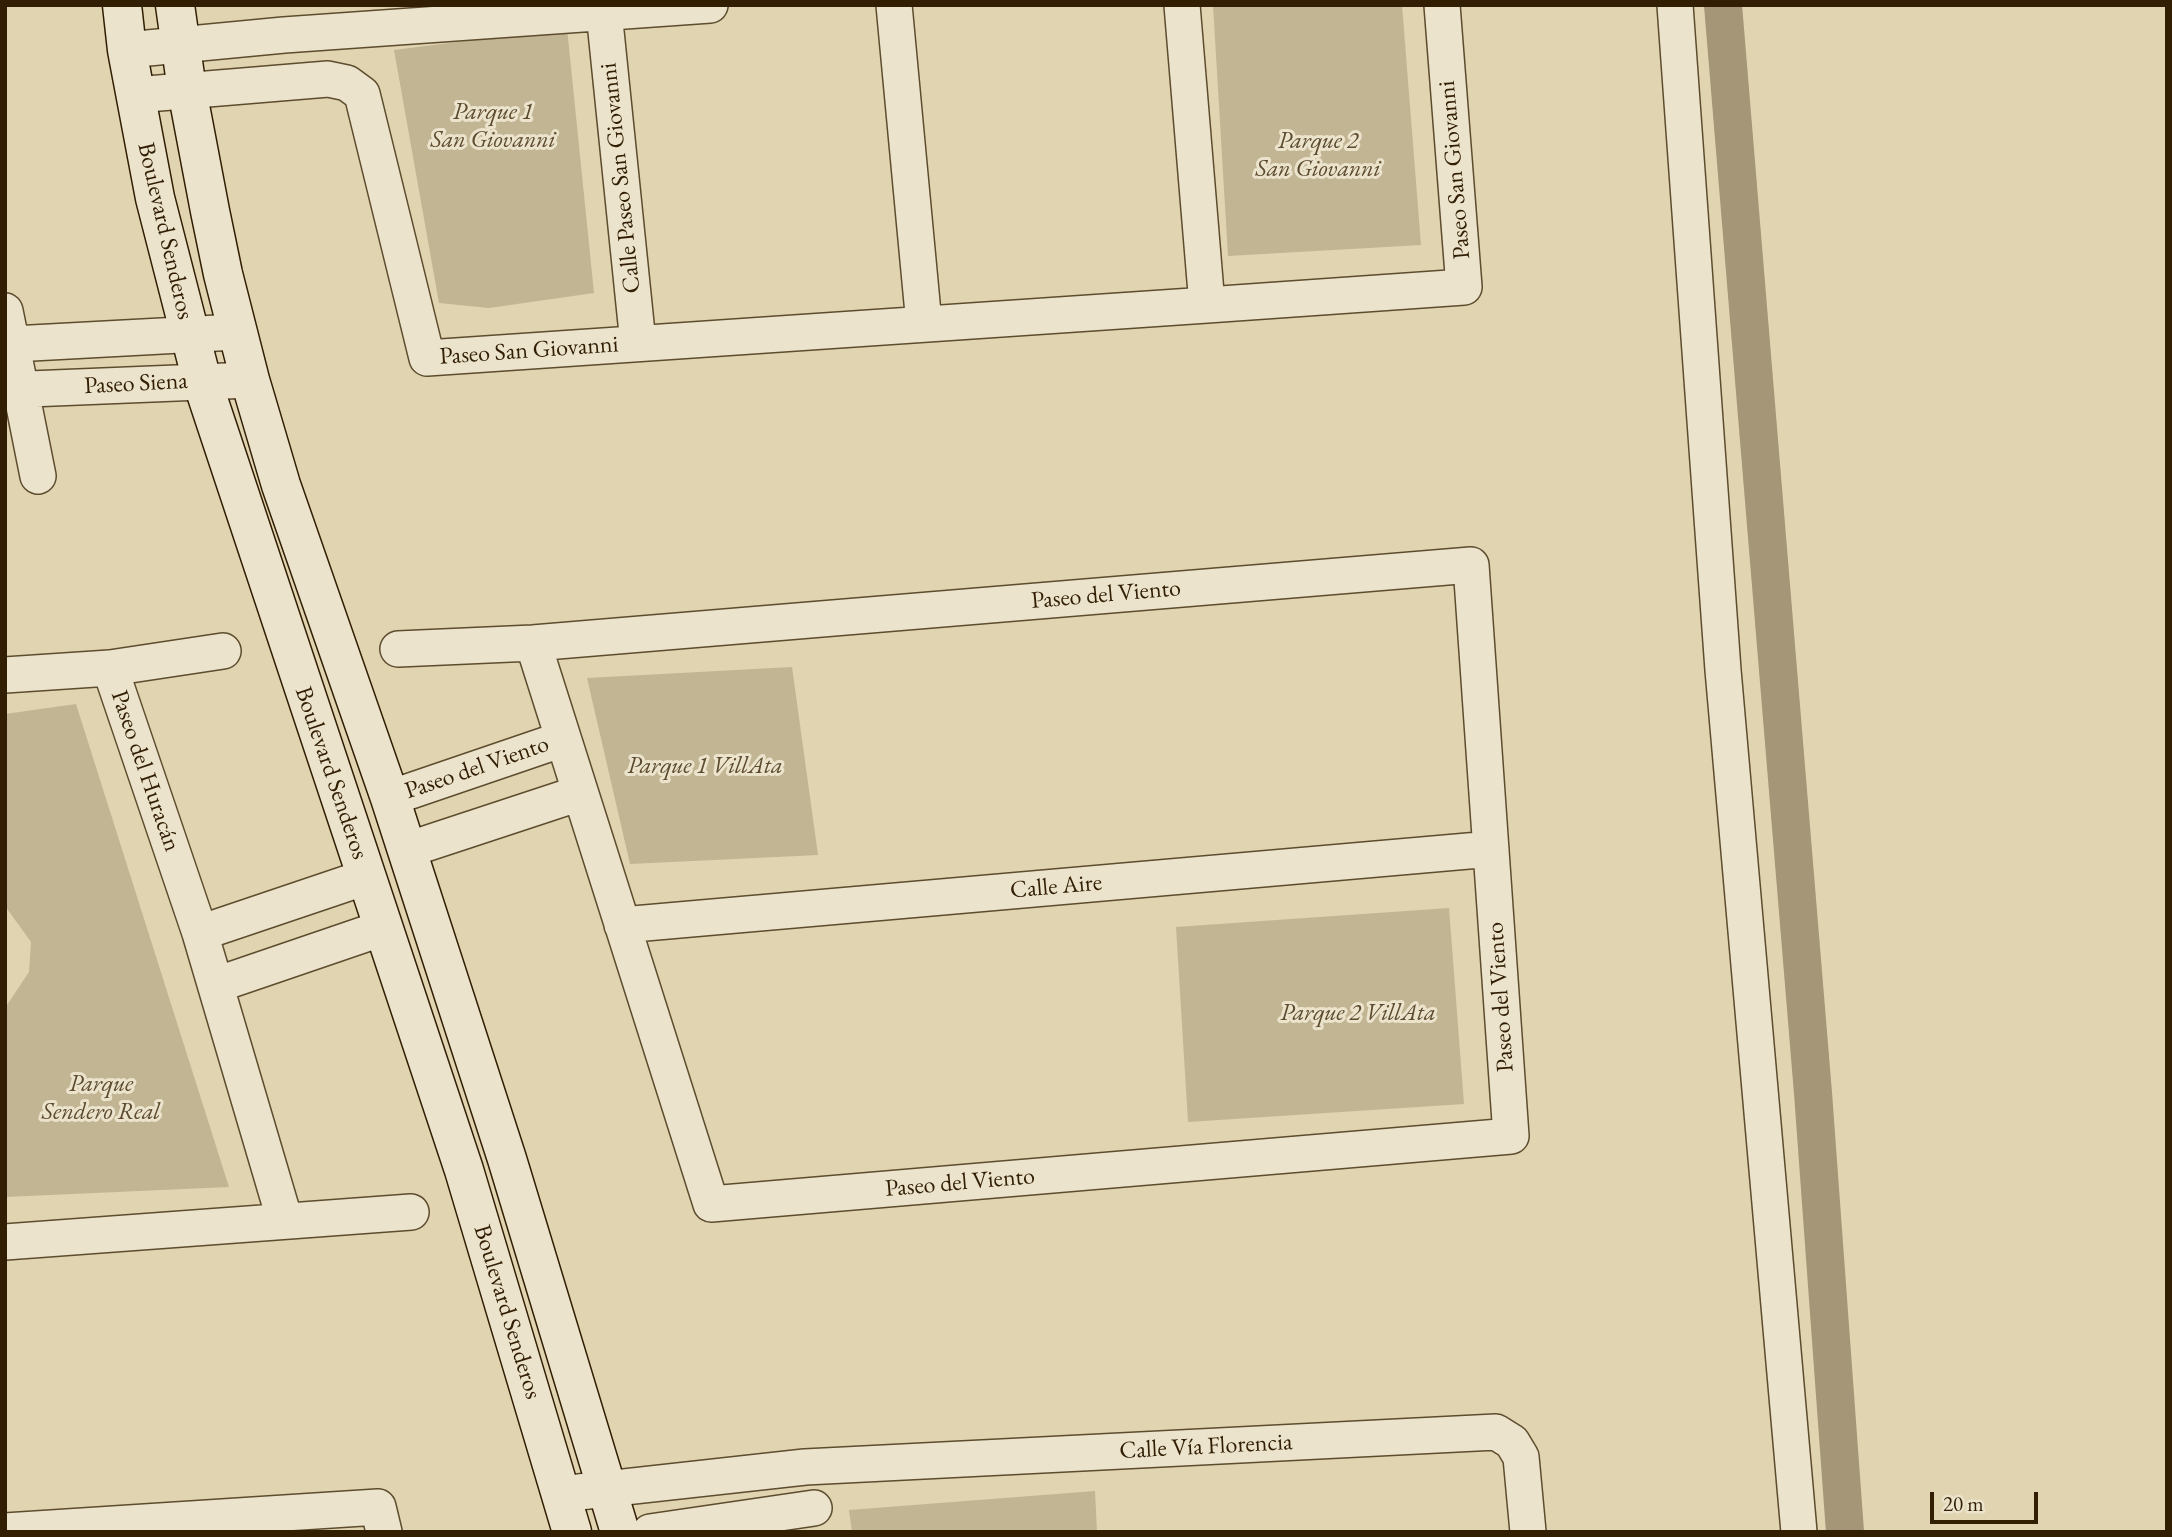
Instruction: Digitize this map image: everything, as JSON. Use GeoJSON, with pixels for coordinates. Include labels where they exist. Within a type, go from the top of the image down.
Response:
{"type":"FeatureCollection","features":[{"type":"Feature","properties":{"kind":"main road","name":"Boulevard Senderos"},"geometry":{"type":"LineString","coordinates":[[122,5],[127,50],[155,198],[202,381],[464,1171],[572,1532]]}},
{"type":"Feature","properties":{"kind":"main road","name":"Boulevard Senderos"},"geometry":{"type":"LineString","coordinates":[[175,5],[187,90],[236,332],[281,485],[390,798],[507,1159],[620,1532]]}},
{"type":"Feature","properties":{"kind":"main road"},"geometry":{"type":"LineString","coordinates":[[305,696],[349,682]]}},
{"type":"Feature","properties":{"kind":"main road"},"geometry":{"type":"LineString","coordinates":[[464,1171],[507,1159]]}},
{"type":"Feature","properties":{"kind":"street"},"geometry":{"type":"LineString","coordinates":[[127,50],[180,45],[354,17],[604,12],[710,5]]}},
{"type":"Feature","properties":{"kind":"street"},"geometry":{"type":"LineString","coordinates":[[894,5],[924,324]]}},
{"type":"Feature","properties":{"kind":"street"},"geometry":{"type":"LineString","coordinates":[[1182,5],[1207,305]]}},
{"type":"Feature","properties":{"kind":"street","name":"Paseo San Giovanni"},"geometry":{"type":"LineString","coordinates":[[135,95],[328,79],[347,83],[362,94],[427,358],[1207,305],[1464,287],[1442,5]]}},
{"type":"Feature","properties":{"kind":"street"},"geometry":{"type":"LineString","coordinates":[[1675,5],[1723,670],[1799,1532]]}},
{"type":"Feature","properties":{"kind":"street","name":"Calle Paseo San Giovanni"},"geometry":{"type":"LineString","coordinates":[[604,12],[638,343]]}},
{"type":"Feature","properties":{"kind":"street"},"geometry":{"type":"LineString","coordinates":[[5,310],[13,344],[14,390],[38,476]]}},
{"type":"Feature","properties":{"kind":"street","name":"Paseo Siena"},"geometry":{"type":"LineString","coordinates":[[13,344],[236,332]]}},
{"type":"Feature","properties":{"kind":"street","name":"Paseo Siena"},"geometry":{"type":"LineString","coordinates":[[14,390],[250,380]]}},
{"type":"Feature","properties":{"kind":"street","name":"Paseo del Viento"},"geometry":{"type":"LineString","coordinates":[[398,649],[533,643],[1471,565],[1511,1136],[711,1204],[533,643]]}},
{"type":"Feature","properties":{"kind":"street"},"geometry":{"type":"LineString","coordinates":[[110,668],[223,651]]}},
{"type":"Feature","properties":{"kind":"street","name":"Paseo del Huracán"},"geometry":{"type":"LineString","coordinates":[[5,675],[110,668],[200,933],[285,1221]]}},
{"type":"Feature","properties":{"kind":"street","name":"Paseo del Viento"},"geometry":{"type":"LineString","coordinates":[[390,798],[563,739]]}},
{"type":"Feature","properties":{"kind":"street"},"geometry":{"type":"LineString","coordinates":[[407,850],[580,793]]}},
{"type":"Feature","properties":{"kind":"street","name":"Calle Aire"},"geometry":{"type":"LineString","coordinates":[[622,925],[1491,849]]}},
{"type":"Feature","properties":{"kind":"street"},"geometry":{"type":"LineString","coordinates":[[200,933],[366,877]]}},
{"type":"Feature","properties":{"kind":"street"},"geometry":{"type":"LineString","coordinates":[[216,985],[383,928]]}},
{"type":"Feature","properties":{"kind":"street"},"geometry":{"type":"LineString","coordinates":[[5,1242],[411,1212]]}},
{"type":"Feature","properties":{"kind":"street","name":"Calle Vía Florencia"},"geometry":{"type":"LineString","coordinates":[[561,1494],[805,1467],[1496,1432],[1512,1442],[1521,1457],[1528,1532]]}},
{"type":"Feature","properties":{"kind":"street"},"geometry":{"type":"LineString","coordinates":[[650,1532],[816,1520],[805,1467]]}},
{"type":"Feature","properties":{"kind":"street"},"geometry":{"type":"LineString","coordinates":[[5,1531],[377,1507],[384,1532]]}},
{"type":"Feature","properties":{"kind":"green space","name":"Parque 2 San Giovanni"},"geometry":{"type":"Polygon","coordinates":[[[1213,5],[1402,5],[1421,245],[1228,256],[1213,5]]]}},
{"type":"Feature","properties":{"kind":"green space","name":"Parque 1 San Giovanni"},"geometry":{"type":"Polygon","coordinates":[[[567,28],[594,293],[489,308],[439,303],[394,50],[567,28]]]}},
{"type":"Feature","properties":{"kind":"green space","name":"Parque 1 VillAta"},"geometry":{"type":"Polygon","coordinates":[[[792,667],[818,855],[630,864],[587,678],[792,667]]]}},
{"type":"Feature","properties":{"kind":"green space","name":"Parque Sendero Real"},"geometry":{"type":"Polygon","coordinates":[[[76,704],[229,1187],[5,1197],[5,1008],[29,972],[31,942],[5,906],[5,714],[76,704]]]}},
{"type":"Feature","properties":{"kind":"green space","name":"Parque 2 VillAta"},"geometry":{"type":"Polygon","coordinates":[[[1449,908],[1464,1104],[1188,1122],[1176,927],[1449,908]]]}},
{"type":"Feature","properties":{"kind":"green space"},"geometry":{"type":"Polygon","coordinates":[[[1095,1491],[1097,1532],[852,1532],[849,1510],[1095,1491]]]}},
{"type":"Feature","properties":{"kind":"waterway"},"geometry":{"type":"LineString","coordinates":[[1723,5],[1813,1093],[1845,1532]]}}]}
